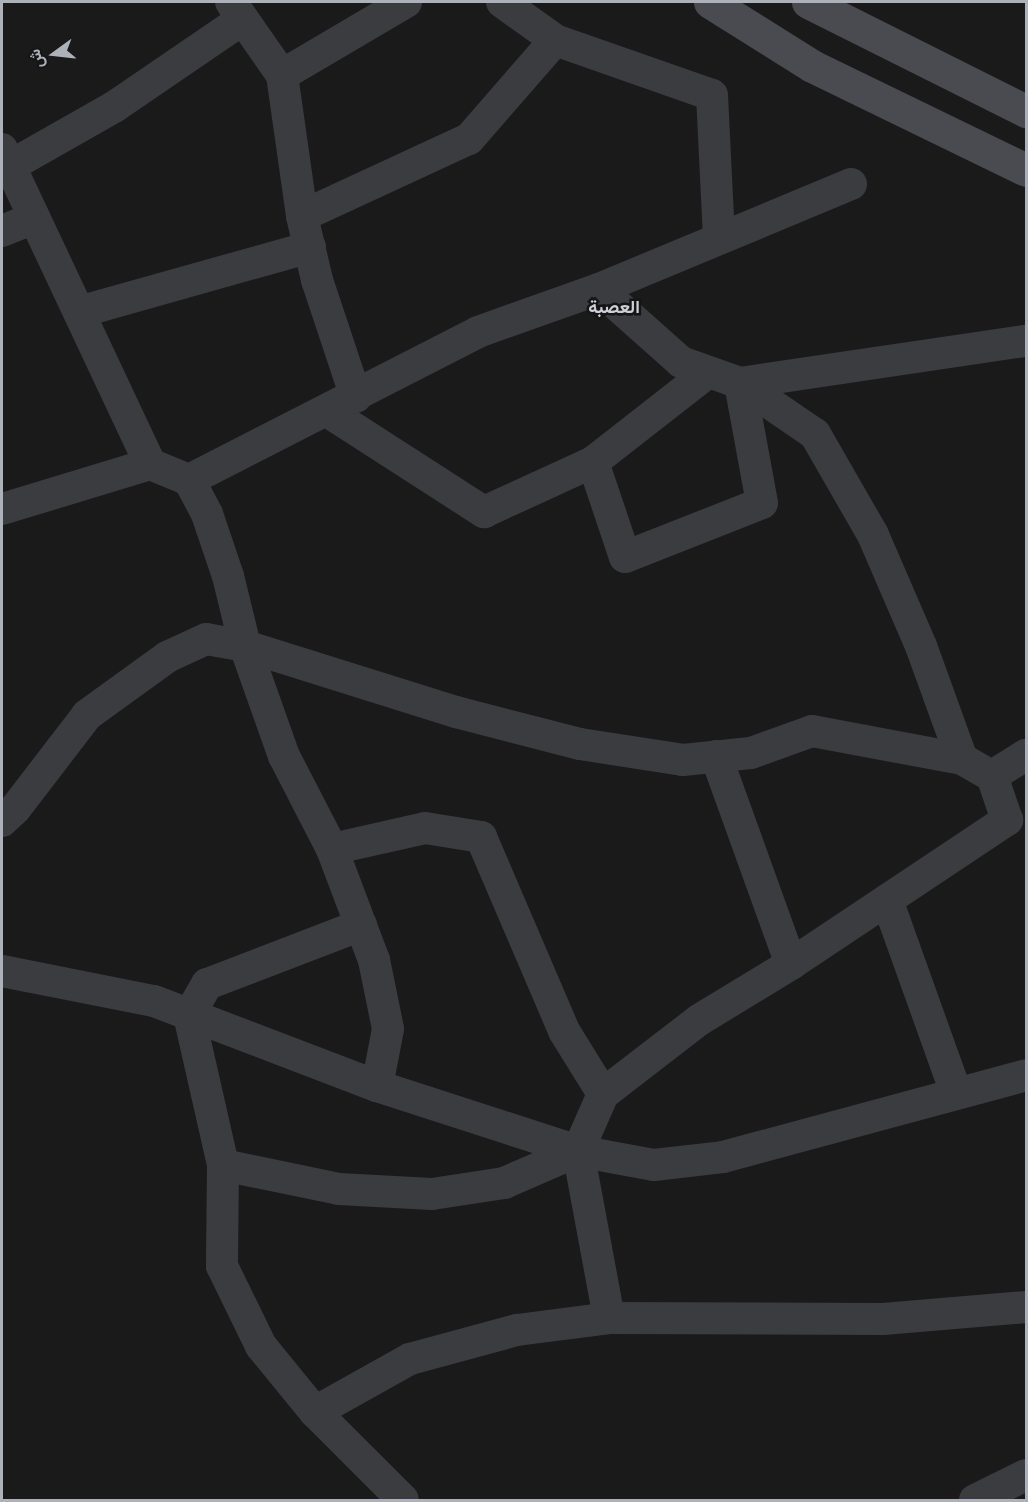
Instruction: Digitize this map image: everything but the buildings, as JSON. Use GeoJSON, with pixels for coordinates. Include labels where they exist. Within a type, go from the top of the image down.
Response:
{"type":"FeatureCollection","features":[{"type":"Feature","properties":{"kind":"main road"},"geometry":{"type":"LineString","coordinates":[[710,2],[812,66],[1026,170]]}},
{"type":"Feature","properties":{"kind":"main road"},"geometry":{"type":"LineString","coordinates":[[807,2],[1026,111]]}},
{"type":"Feature","properties":{"kind":"street"},"geometry":{"type":"LineString","coordinates":[[282,75],[406,2]]}},
{"type":"Feature","properties":{"kind":"street"},"geometry":{"type":"LineString","coordinates":[[502,2],[555,40],[712,95],[719,237]]}},
{"type":"Feature","properties":{"kind":"street"},"geometry":{"type":"LineString","coordinates":[[150,464],[6,157],[114,107],[237,10],[282,75],[302,216],[356,397]]}},
{"type":"Feature","properties":{"kind":"street"},"geometry":{"type":"LineString","coordinates":[[302,216],[469,139],[555,40]]}},
{"type":"Feature","properties":{"kind":"street"},"geometry":{"type":"LineString","coordinates":[[189,480],[356,397],[478,332],[599,288],[851,184]]}},
{"type":"Feature","properties":{"kind":"street"},"geometry":{"type":"LineString","coordinates":[[2,231],[34,218]]}},
{"type":"Feature","properties":{"kind":"street"},"geometry":{"type":"LineString","coordinates":[[79,312],[310,247]]}},
{"type":"Feature","properties":{"kind":"street"},"geometry":{"type":"LineString","coordinates":[[599,288],[681,362],[740,383],[815,435],[873,535],[921,646],[962,759]]}},
{"type":"Feature","properties":{"kind":"street"},"geometry":{"type":"LineString","coordinates":[[740,383],[1026,341]]}},
{"type":"Feature","properties":{"kind":"street"},"geometry":{"type":"LineString","coordinates":[[327,411],[484,512],[592,462],[708,372]]}},
{"type":"Feature","properties":{"kind":"street"},"geometry":{"type":"LineString","coordinates":[[592,462],[625,557],[762,503],[740,383]]}},
{"type":"Feature","properties":{"kind":"street"},"geometry":{"type":"LineString","coordinates":[[2,509],[150,464],[189,480],[207,514],[228,576],[245,646],[284,756],[333,849],[374,960],[388,1029],[377,1086]]}},
{"type":"Feature","properties":{"kind":"street"},"geometry":{"type":"LineString","coordinates":[[2,821],[15,809],[87,715],[158,663],[206,639],[245,646],[456,712],[580,744],[683,760],[751,753],[812,731],[962,759],[992,776],[1017,828],[887,900],[791,964],[699,1020],[603,1094],[578,1151],[609,1318]]}},
{"type":"Feature","properties":{"kind":"street"},"geometry":{"type":"LineString","coordinates":[[992,776],[1026,755]]}},
{"type":"Feature","properties":{"kind":"street"},"geometry":{"type":"LineString","coordinates":[[716,756],[791,964]]}},
{"type":"Feature","properties":{"kind":"street"},"geometry":{"type":"LineString","coordinates":[[333,849],[425,828],[481,837],[564,1030],[603,1094]]}},
{"type":"Feature","properties":{"kind":"street"},"geometry":{"type":"LineString","coordinates":[[887,900],[956,1092]]}},
{"type":"Feature","properties":{"kind":"street"},"geometry":{"type":"LineString","coordinates":[[361,925],[207,984],[189,1015],[223,1165],[222,1266],[261,1346],[315,1412],[402,1500]]}},
{"type":"Feature","properties":{"kind":"street"},"geometry":{"type":"LineString","coordinates":[[2,971],[154,1001],[377,1086],[578,1151],[654,1165],[723,1157],[956,1092],[1026,1075]]}},
{"type":"Feature","properties":{"kind":"street"},"geometry":{"type":"LineString","coordinates":[[223,1165],[339,1189],[432,1194],[504,1183],[578,1151]]}},
{"type":"Feature","properties":{"kind":"street"},"geometry":{"type":"LineString","coordinates":[[315,1412],[410,1359],[517,1330],[609,1318],[883,1319],[1026,1307]]}},
{"type":"Feature","properties":{"kind":"street"},"geometry":{"type":"LineString","coordinates":[[975,1500],[1026,1475]]}},
{"type":"Feature","properties":{"kind":"district","name":"العصبة"},"geometry":{"type":"Point","coordinates":[614,308]}}]}
